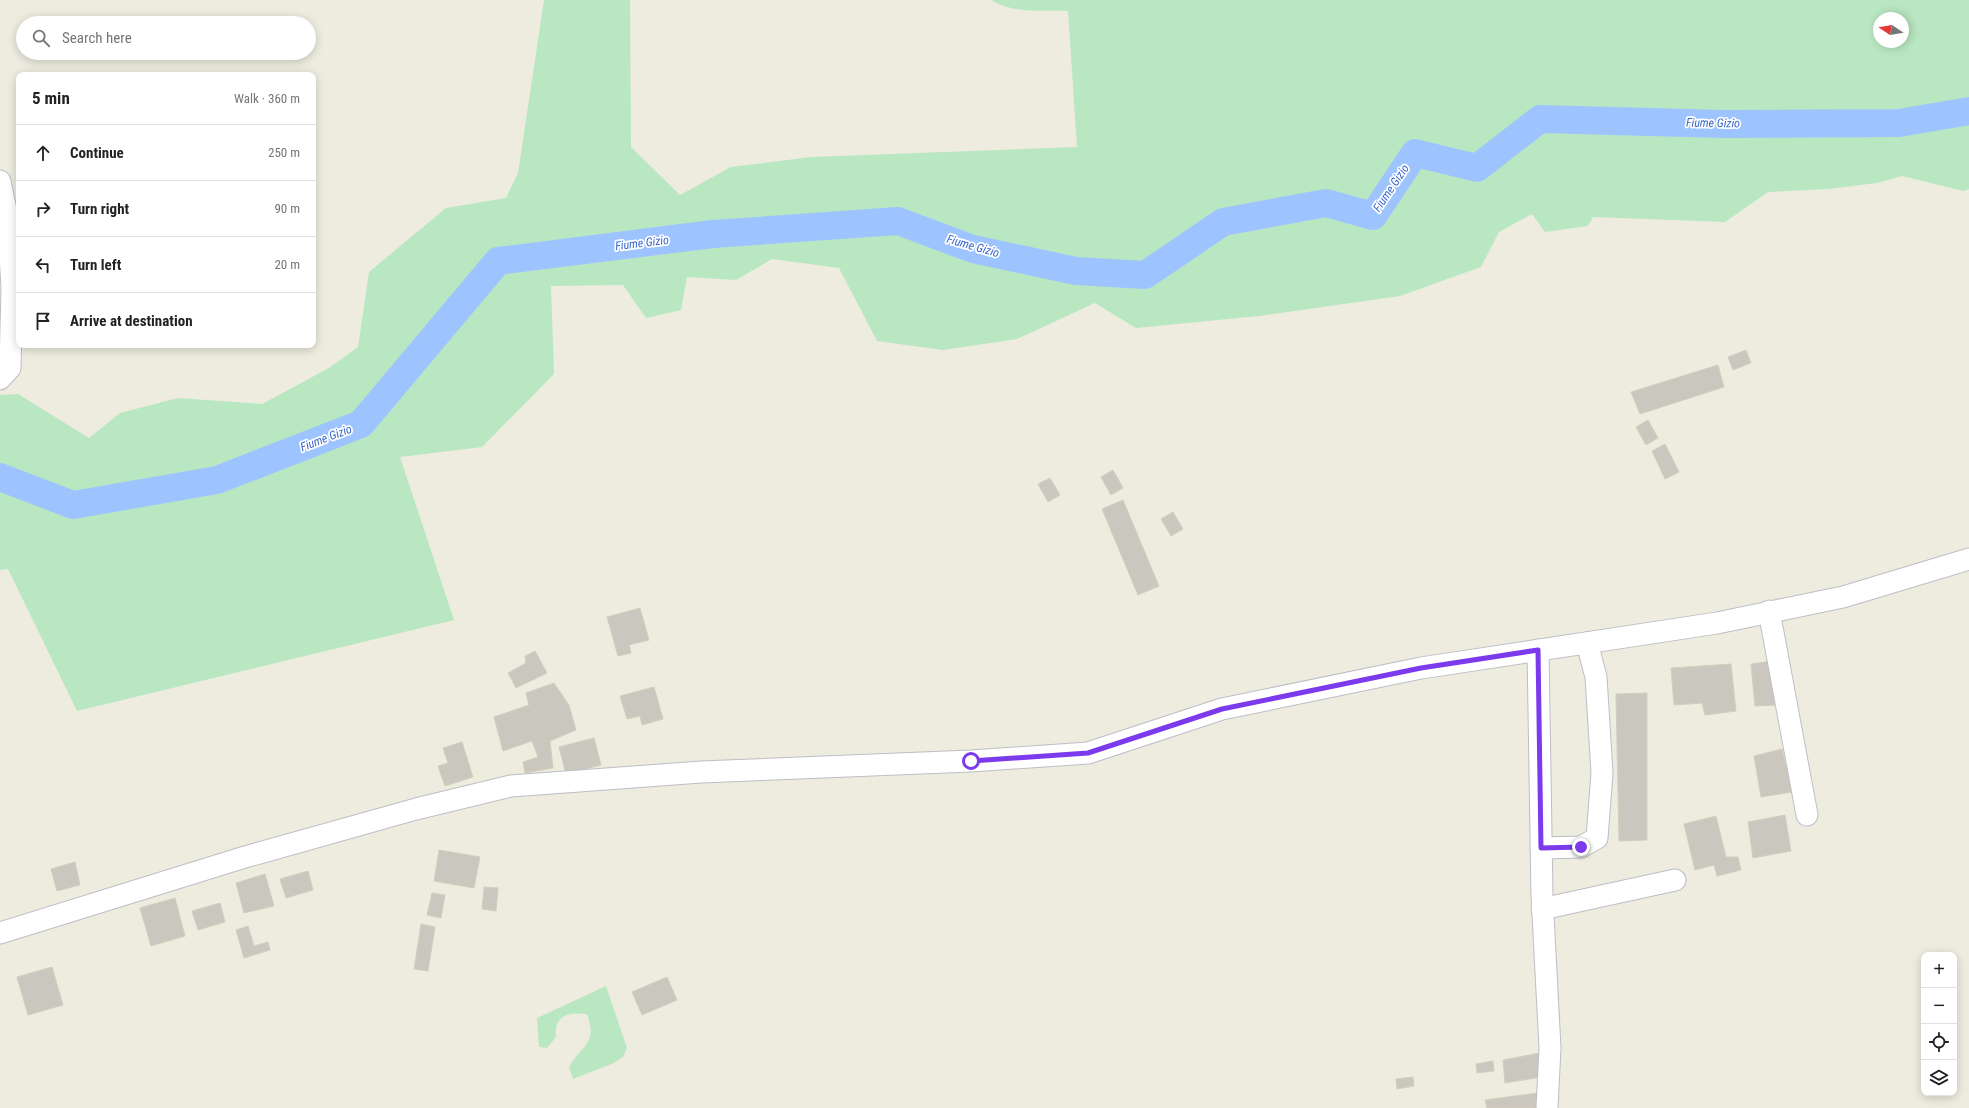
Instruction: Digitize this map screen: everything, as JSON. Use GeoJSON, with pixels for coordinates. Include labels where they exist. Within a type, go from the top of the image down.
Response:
{"type":"FeatureCollection","features":[{"type":"Feature","properties":{"kind":"street"},"geometry":{"type":"LineString","coordinates":[[0,182],[8,220],[12,288],[10,368],[0,379]]}},
{"type":"Feature","properties":{"kind":"street"},"geometry":{"type":"LineString","coordinates":[[0,933],[246,857],[416,809],[511,786],[701,772],[971,761],[1088,753],[1222,709],[1421,668],[1717,623],[1769,611],[1843,597],[1969,559]]}},
{"type":"Feature","properties":{"kind":"street"},"geometry":{"type":"LineString","coordinates":[[1769,611],[1807,815]]}},
{"type":"Feature","properties":{"kind":"street"},"geometry":{"type":"LineString","coordinates":[[1541,848],[1581,847],[1597,838],[1602,773],[1596,677],[1587,643]]}},
{"type":"Feature","properties":{"kind":"street"},"geometry":{"type":"LineString","coordinates":[[1538,650],[1542,909],[1550,1048],[1547,1108]]}},
{"type":"Feature","properties":{"kind":"street"},"geometry":{"type":"LineString","coordinates":[[1542,909],[1675,880]]}},
{"type":"Feature","properties":{"kind":"green space"},"geometry":{"type":"Polygon","coordinates":[[[544,0],[630,0],[631,147],[680,195],[731,167],[811,157],[1077,147],[1068,11],[1018,9],[991,0],[1969,0],[1969,189],[1963,191],[1902,176],[1877,183],[1828,189],[1768,192],[1725,222],[1593,217],[1588,226],[1545,232],[1532,214],[1499,232],[1481,267],[1400,296],[1259,316],[1136,328],[1095,303],[1017,339],[943,350],[877,341],[839,268],[772,259],[736,280],[687,277],[681,310],[646,318],[623,285],[551,286],[554,374],[482,447],[400,457],[454,620],[77,711],[8,569],[0,570],[0,395],[18,394],[89,438],[120,413],[178,398],[262,404],[329,368],[358,347],[369,272],[446,208],[506,198],[518,173],[544,0]]]}},
{"type":"Feature","properties":{"kind":"green space"},"geometry":{"type":"Polygon","coordinates":[[[606,986],[627,1048],[623,1057],[614,1063],[573,1079],[569,1067],[590,1038],[590,1024],[587,1014],[564,1016],[557,1024],[556,1037],[547,1048],[539,1047],[537,1018],[606,986]]]}},
{"type":"Feature","properties":{"kind":"building"},"geometry":{"type":"Polygon","coordinates":[[[1746,350],[1751,363],[1733,370],[1728,357],[1746,350]]]}},
{"type":"Feature","properties":{"kind":"building"},"geometry":{"type":"Polygon","coordinates":[[[1718,365],[1724,387],[1640,414],[1631,392],[1718,365]]]}},
{"type":"Feature","properties":{"kind":"building"},"geometry":{"type":"Polygon","coordinates":[[[1648,420],[1658,438],[1646,445],[1636,427],[1648,420]]]}},
{"type":"Feature","properties":{"kind":"building"},"geometry":{"type":"Polygon","coordinates":[[[1665,444],[1679,472],[1665,479],[1652,451],[1665,444]]]}},
{"type":"Feature","properties":{"kind":"building"},"geometry":{"type":"Polygon","coordinates":[[[1113,470],[1123,488],[1111,495],[1101,477],[1113,470]]]}},
{"type":"Feature","properties":{"kind":"building"},"geometry":{"type":"Polygon","coordinates":[[[1050,478],[1060,495],[1048,502],[1038,484],[1050,478]]]}},
{"type":"Feature","properties":{"kind":"building"},"geometry":{"type":"Polygon","coordinates":[[[1123,500],[1159,586],[1138,595],[1102,509],[1123,500]]]}},
{"type":"Feature","properties":{"kind":"building"},"geometry":{"type":"Polygon","coordinates":[[[1173,512],[1183,529],[1171,536],[1161,519],[1173,512]]]}},
{"type":"Feature","properties":{"kind":"building"},"geometry":{"type":"Polygon","coordinates":[[[640,608],[649,640],[629,645],[631,653],[618,656],[607,617],[640,608]]]}},
{"type":"Feature","properties":{"kind":"building"},"geometry":{"type":"Polygon","coordinates":[[[535,651],[547,673],[516,688],[508,673],[526,663],[525,656],[535,651]]]}},
{"type":"Feature","properties":{"kind":"building"},"geometry":{"type":"Polygon","coordinates":[[[1771,661],[1778,705],[1755,706],[1751,664],[1771,661]]]}},
{"type":"Feature","properties":{"kind":"building"},"geometry":{"type":"Polygon","coordinates":[[[1731,664],[1736,711],[1705,715],[1702,703],[1674,705],[1671,668],[1731,664]]]}},
{"type":"Feature","properties":{"kind":"building"},"geometry":{"type":"Polygon","coordinates":[[[554,683],[569,705],[576,730],[550,741],[553,768],[525,773],[523,762],[538,757],[532,741],[503,751],[494,717],[529,705],[526,693],[554,683]]]}},
{"type":"Feature","properties":{"kind":"building"},"geometry":{"type":"Polygon","coordinates":[[[654,687],[663,719],[642,725],[640,716],[627,719],[620,696],[654,687]]]}},
{"type":"Feature","properties":{"kind":"building"},"geometry":{"type":"Polygon","coordinates":[[[1647,693],[1647,840],[1619,841],[1616,694],[1647,693]]]}},
{"type":"Feature","properties":{"kind":"building"},"geometry":{"type":"Polygon","coordinates":[[[594,738],[601,765],[566,774],[559,747],[594,738]]]}},
{"type":"Feature","properties":{"kind":"building"},"geometry":{"type":"Polygon","coordinates":[[[462,742],[473,777],[445,786],[438,766],[448,763],[443,748],[462,742]]]}},
{"type":"Feature","properties":{"kind":"building"},"geometry":{"type":"Polygon","coordinates":[[[1782,749],[1792,792],[1761,797],[1754,756],[1782,749]]]}},
{"type":"Feature","properties":{"kind":"building"},"geometry":{"type":"Polygon","coordinates":[[[1785,815],[1791,851],[1753,858],[1748,822],[1785,815]]]}},
{"type":"Feature","properties":{"kind":"building"},"geometry":{"type":"Polygon","coordinates":[[[1716,816],[1726,857],[1738,857],[1741,870],[1717,876],[1714,865],[1695,870],[1684,824],[1716,816]]]}},
{"type":"Feature","properties":{"kind":"building"},"geometry":{"type":"Polygon","coordinates":[[[439,850],[480,857],[474,888],[434,881],[439,850]]]}},
{"type":"Feature","properties":{"kind":"building"},"geometry":{"type":"Polygon","coordinates":[[[75,862],[80,885],[57,891],[51,869],[75,862]]]}},
{"type":"Feature","properties":{"kind":"building"},"geometry":{"type":"Polygon","coordinates":[[[308,871],[313,890],[286,898],[280,879],[308,871]]]}},
{"type":"Feature","properties":{"kind":"building"},"geometry":{"type":"Polygon","coordinates":[[[265,874],[274,906],[244,913],[236,883],[265,874]]]}},
{"type":"Feature","properties":{"kind":"building"},"geometry":{"type":"Polygon","coordinates":[[[484,887],[498,888],[496,911],[482,909],[484,887]]]}},
{"type":"Feature","properties":{"kind":"building"},"geometry":{"type":"Polygon","coordinates":[[[432,893],[445,895],[441,918],[427,915],[432,893]]]}},
{"type":"Feature","properties":{"kind":"building"},"geometry":{"type":"Polygon","coordinates":[[[175,898],[185,936],[151,946],[140,908],[175,898]]]}},
{"type":"Feature","properties":{"kind":"building"},"geometry":{"type":"Polygon","coordinates":[[[220,903],[225,922],[198,930],[192,911],[220,903]]]}},
{"type":"Feature","properties":{"kind":"building"},"geometry":{"type":"Polygon","coordinates":[[[421,924],[435,927],[428,971],[414,969],[421,924]]]}},
{"type":"Feature","properties":{"kind":"building"},"geometry":{"type":"Polygon","coordinates":[[[248,926],[254,946],[268,942],[270,950],[244,958],[236,930],[248,926]]]}},
{"type":"Feature","properties":{"kind":"building"},"geometry":{"type":"Polygon","coordinates":[[[52,967],[63,1005],[28,1015],[17,977],[52,967]]]}},
{"type":"Feature","properties":{"kind":"building"},"geometry":{"type":"Polygon","coordinates":[[[667,977],[677,1000],[642,1015],[632,992],[667,977]]]}},
{"type":"Feature","properties":{"kind":"building"},"geometry":{"type":"Polygon","coordinates":[[[1540,1053],[1542,1077],[1505,1083],[1503,1060],[1540,1053]]]}},
{"type":"Feature","properties":{"kind":"building"},"geometry":{"type":"Polygon","coordinates":[[[1493,1061],[1494,1071],[1477,1073],[1476,1064],[1493,1061]]]}},
{"type":"Feature","properties":{"kind":"building"},"geometry":{"type":"Polygon","coordinates":[[[1413,1077],[1414,1086],[1397,1089],[1396,1079],[1413,1077]]]}},
{"type":"Feature","properties":{"kind":"building"},"geometry":{"type":"Polygon","coordinates":[[[1538,1093],[1538,1108],[1487,1108],[1485,1100],[1538,1093]]]}},
{"type":"Feature","properties":{"kind":"waterway","name":"Fiume Gizio"},"geometry":{"type":"LineString","coordinates":[[0,477],[73,505],[217,480],[361,424],[498,261],[713,234],[898,221],[973,249],[1076,271],[1145,275],[1223,222],[1326,203],[1373,216],[1415,153],[1477,168],[1540,119],[1724,124],[1899,123],[1969,111]]}},
{"type":"Feature","properties":{"kind":"route"},"geometry":{"type":"LineString","coordinates":[[971,761],[1088,753],[1222,709],[1421,668],[1538,650],[1541,848],[1581,847]]}}]}
